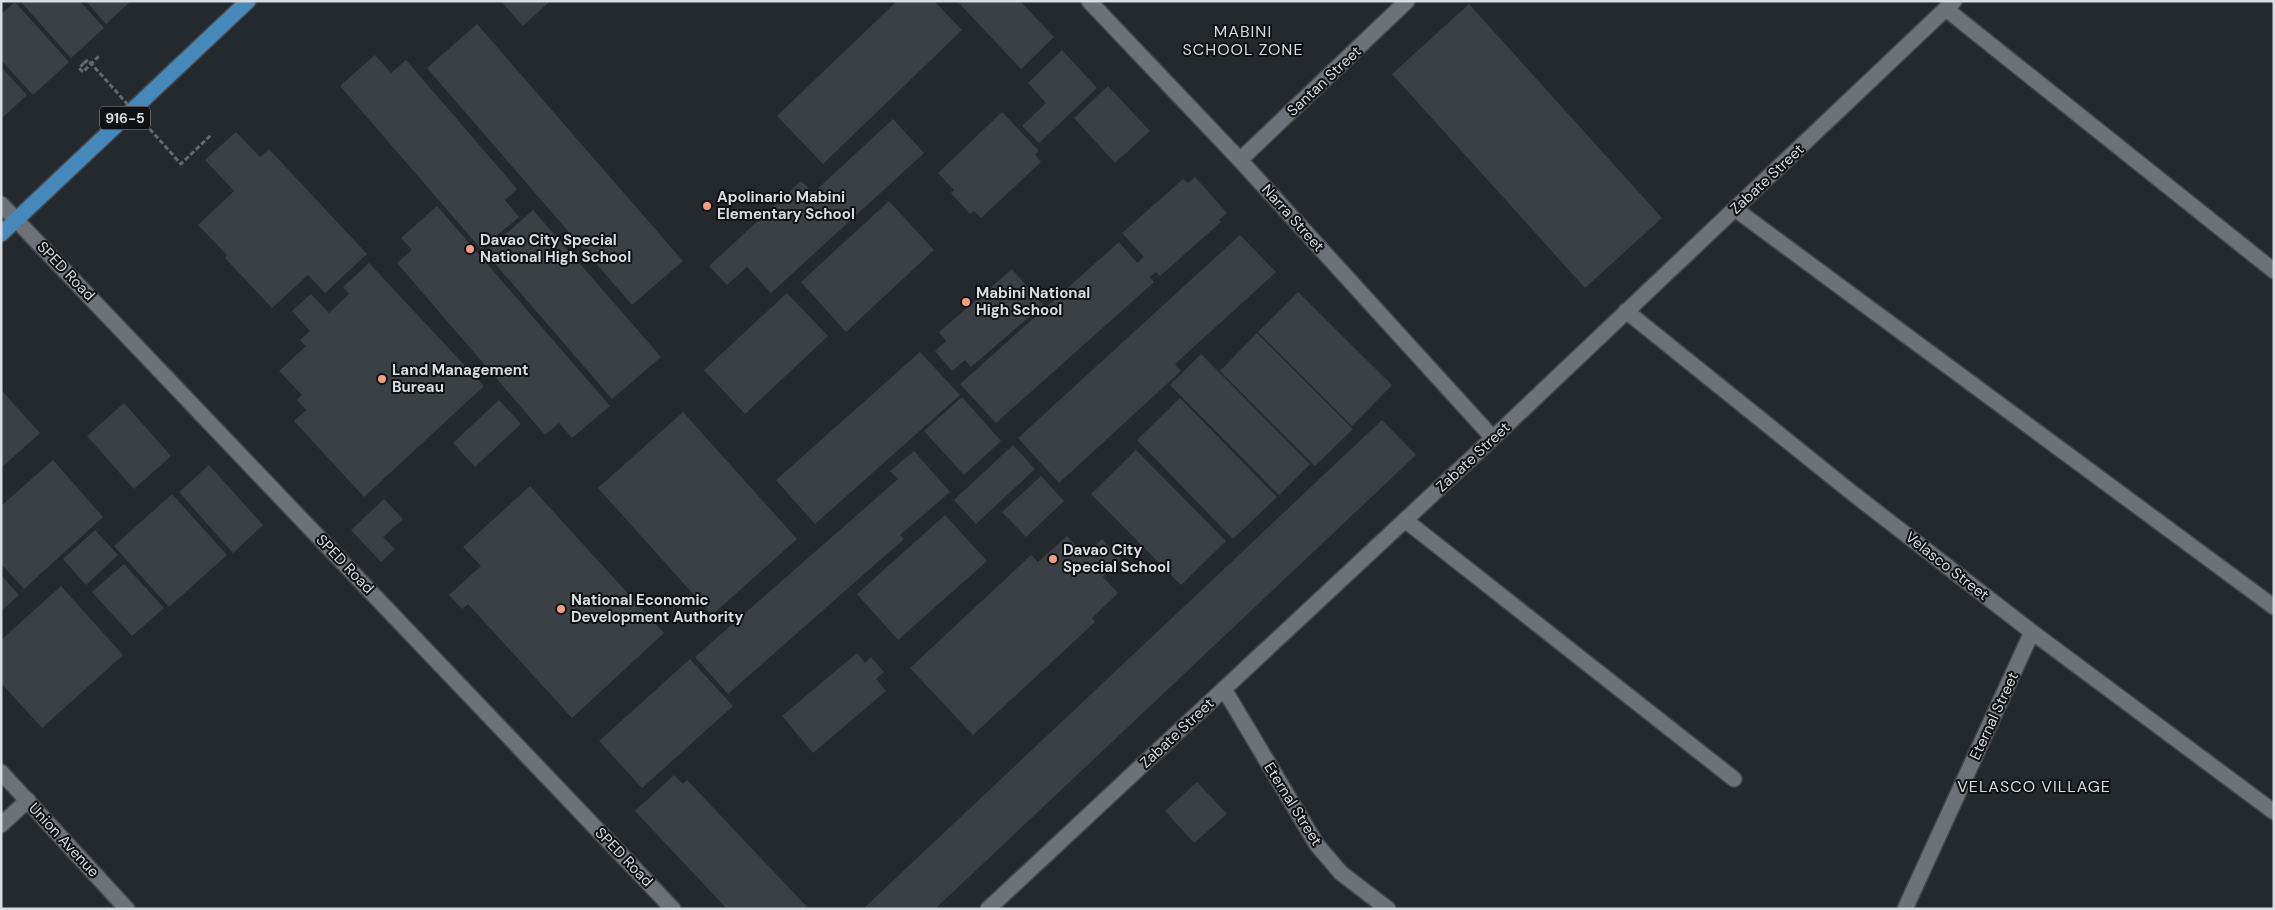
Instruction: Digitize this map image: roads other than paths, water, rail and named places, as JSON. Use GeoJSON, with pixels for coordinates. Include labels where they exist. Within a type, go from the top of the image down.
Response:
{"type":"FeatureCollection","features":[{"type":"Feature","properties":{"kind":"main road","name":"916-5"},"geometry":{"type":"LineString","coordinates":[[1,234],[248,1]]}},
{"type":"Feature","properties":{"kind":"street","name":"Narra Street"},"geometry":{"type":"LineString","coordinates":[[1089,1],[1240,160],[1493,438]]}},
{"type":"Feature","properties":{"kind":"street","name":"Santan Street"},"geometry":{"type":"LineString","coordinates":[[1240,160],[1408,1]]}},
{"type":"Feature","properties":{"kind":"street","name":"Zabate Street"},"geometry":{"type":"LineString","coordinates":[[988,909],[1493,438],[1950,5]]}},
{"type":"Feature","properties":{"kind":"street"},"geometry":{"type":"LineString","coordinates":[[1950,5],[2274,270]]}},
{"type":"Feature","properties":{"kind":"street","name":"SPED Road"},"geometry":{"type":"LineString","coordinates":[[1,204],[673,909]]}},
{"type":"Feature","properties":{"kind":"street"},"geometry":{"type":"LineString","coordinates":[[1735,209],[2274,607]]}},
{"type":"Feature","properties":{"kind":"street","name":"Velasco Street"},"geometry":{"type":"LineString","coordinates":[[1626,312],[1843,485],[2032,632],[2274,812]]}},
{"type":"Feature","properties":{"kind":"street"},"geometry":{"type":"LineString","coordinates":[[1405,520],[1734,779]]}},
{"type":"Feature","properties":{"kind":"street","name":"Eternal Street"},"geometry":{"type":"LineString","coordinates":[[1905,909],[2032,632]]}},
{"type":"Feature","properties":{"kind":"street","name":"Eternal Street"},"geometry":{"type":"LineString","coordinates":[[1224,689],[1317,845],[1341,873],[1381,907]]}},
{"type":"Feature","properties":{"kind":"street","name":"Union Avenue"},"geometry":{"type":"LineString","coordinates":[[1,772],[128,909]]}},
{"type":"Feature","properties":{"kind":"street"},"geometry":{"type":"LineString","coordinates":[[1,825],[28,800]]}},
{"type":"Feature","properties":{"kind":"place","name":"Apolinario Mabini Elementary School"},"geometry":{"type":"Point","coordinates":[707,206]}},
{"type":"Feature","properties":{"kind":"place","name":"Davao City Special National High School"},"geometry":{"type":"Point","coordinates":[470,249]}},
{"type":"Feature","properties":{"kind":"place","name":"Mabini National High School"},"geometry":{"type":"Point","coordinates":[966,302]}},
{"type":"Feature","properties":{"kind":"place","name":"Land Management Bureau"},"geometry":{"type":"Point","coordinates":[382,379]}},
{"type":"Feature","properties":{"kind":"place","name":"Davao City Special School"},"geometry":{"type":"Point","coordinates":[1053,559]}},
{"type":"Feature","properties":{"kind":"place","name":"National Economic Development Authority"},"geometry":{"type":"Point","coordinates":[561,609]}},
{"type":"Feature","properties":{"kind":"district","name":"MABINI SCHOOL ZONE"},"geometry":{"type":"Point","coordinates":[1243,40]}},
{"type":"Feature","properties":{"kind":"district","name":"VELASCO VILLAGE"},"geometry":{"type":"Point","coordinates":[2034,786]}}]}
